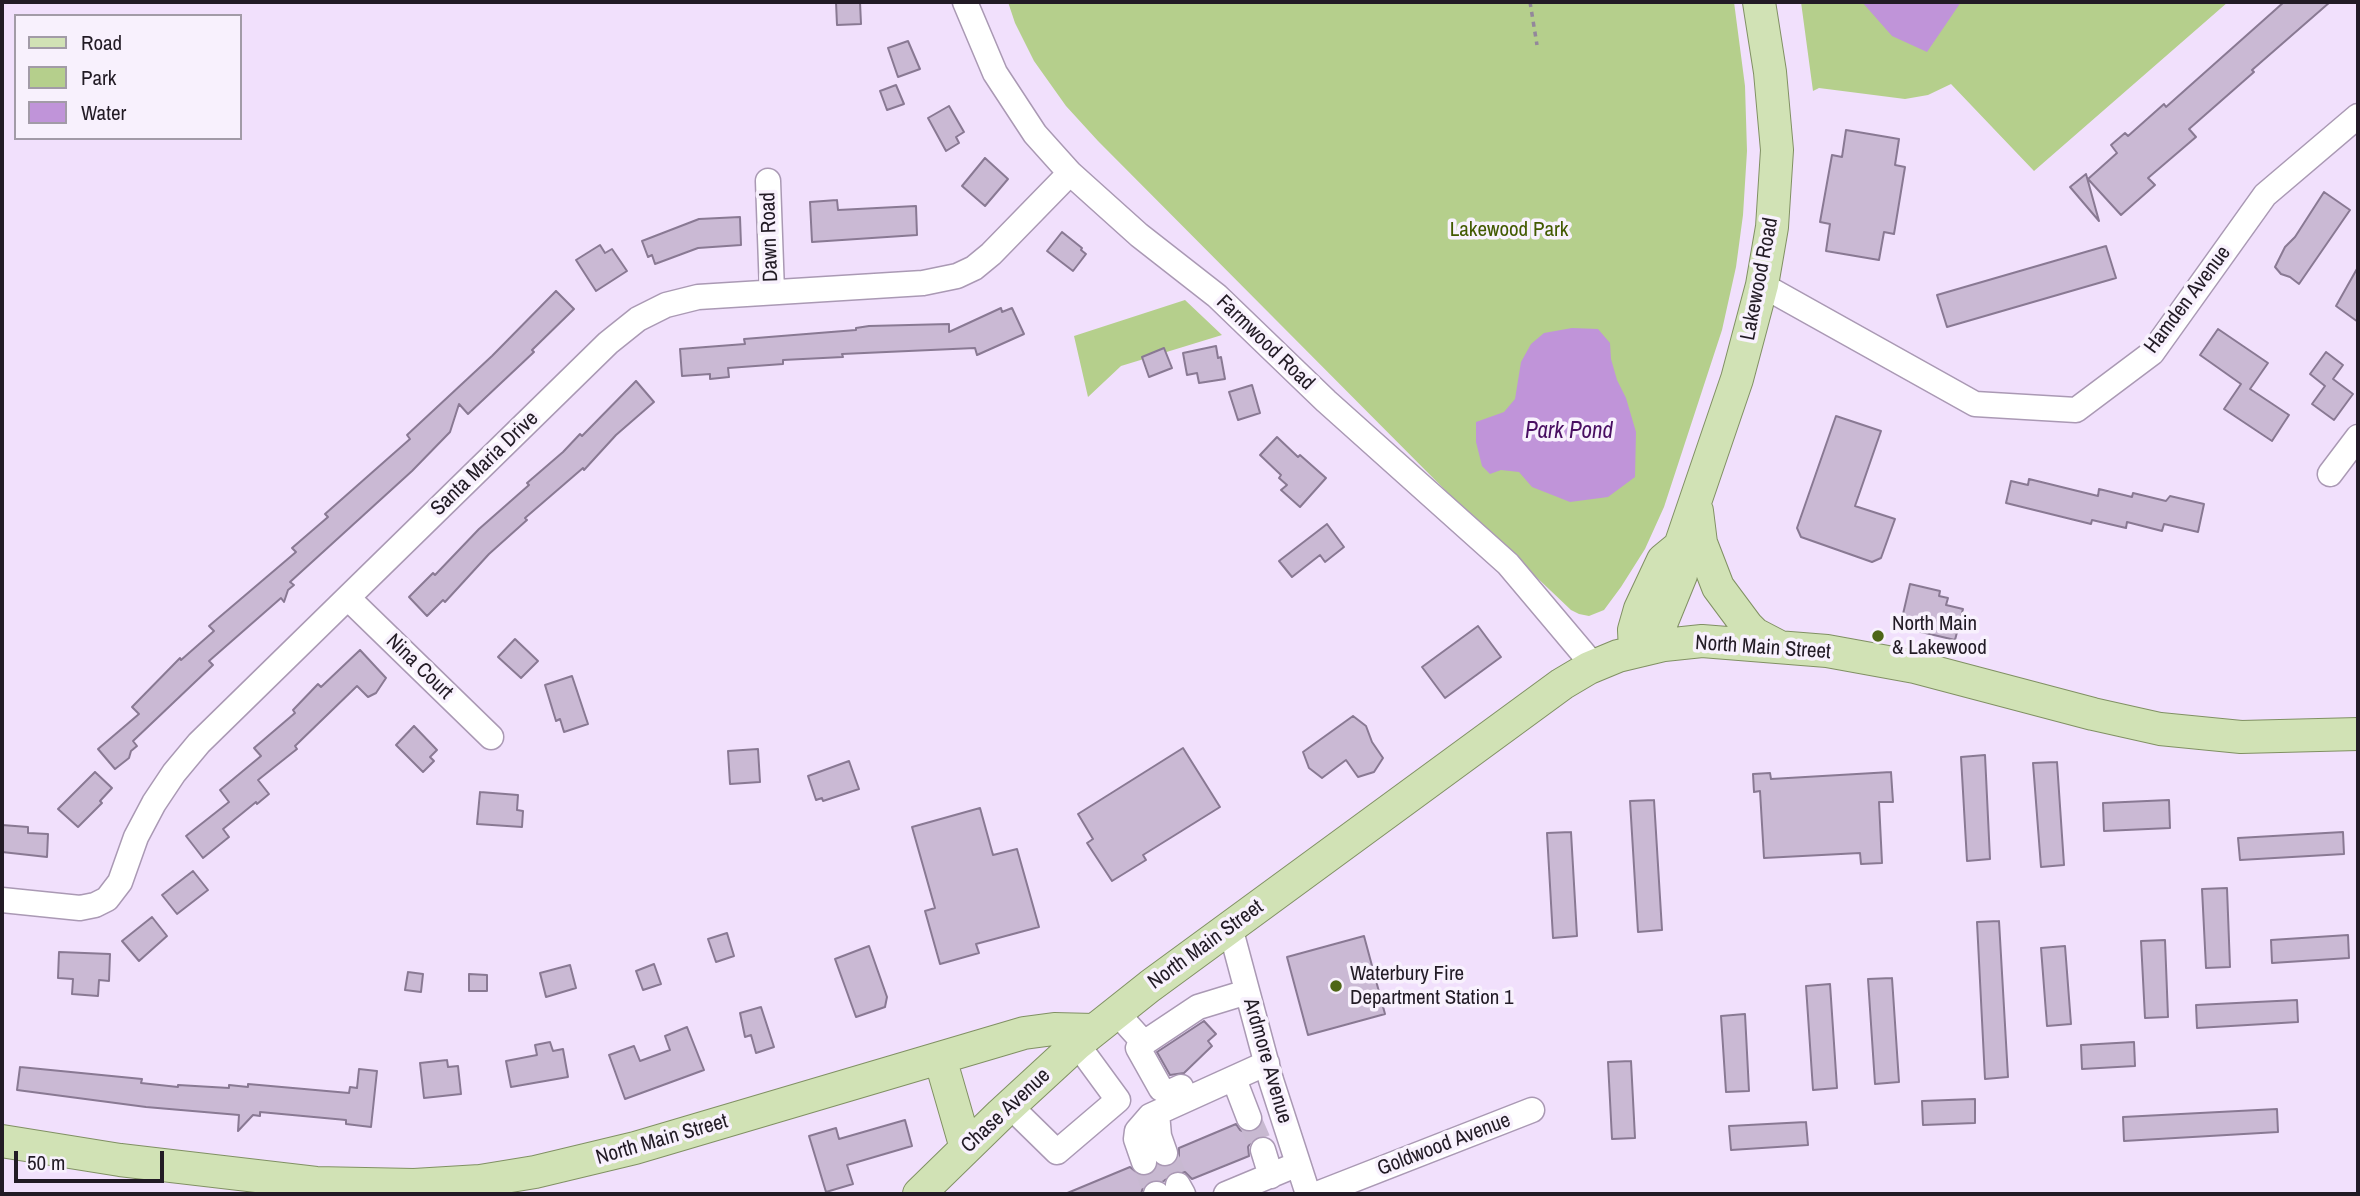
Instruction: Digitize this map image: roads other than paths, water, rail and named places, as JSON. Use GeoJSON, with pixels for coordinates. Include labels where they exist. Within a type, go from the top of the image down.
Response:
{"type":"FeatureCollection","features":[{"type":"Feature","properties":{"kind":"main road","name":"Lakewood Road"},"geometry":{"type":"LineString","coordinates":[[1635,651],[1656,631],[1671,604],[1683,568],[1680,546],[1741,366],[1762,285],[1773,213],[1777,150],[1772,85],[1759,2]]}},
{"type":"Feature","properties":{"kind":"main road"},"geometry":{"type":"LineString","coordinates":[[1699,492],[1698,530],[1716,582],[1747,626],[1755,634],[1779,647]]}},
{"type":"Feature","properties":{"kind":"main road","name":"North Main Street"},"geometry":{"type":"LineString","coordinates":[[2,1141],[120,1160],[282,1180],[442,1189],[596,1158],[1039,1030],[1096,1029],[1230,927],[1562,684],[1594,666],[1635,651],[1664,645],[1702,641],[1840,653],[1915,667],[2160,729],[2241,737],[2358,734]]}},
{"type":"Feature","properties":{"kind":"main road","name":"Chase Avenue"},"geometry":{"type":"LineString","coordinates":[[919,1194],[1010,1106],[1096,1029]]}},
{"type":"Feature","properties":{"kind":"main road"},"geometry":{"type":"LineString","coordinates":[[940,1058],[966,1148]]}},
{"type":"Feature","properties":{"kind":"street","name":"Farmwood Road"},"geometry":{"type":"LineString","coordinates":[[965,2],[995,73],[1035,134],[1070,173],[1139,234],[1217,296],[1326,401],[1508,564],[1594,666]]}},
{"type":"Feature","properties":{"kind":"street","name":"Hamden Avenue"},"geometry":{"type":"LineString","coordinates":[[1762,285],[1975,404],[2076,410],[2152,354],[2265,195],[2356,120]]}},
{"type":"Feature","properties":{"kind":"street","name":"Santa Maria Drive"},"geometry":{"type":"LineString","coordinates":[[2,900],[80,908],[107,899],[120,882],[136,838],[154,803],[186,758],[214,727],[598,353],[638,319],[666,305],[690,299],[923,283],[957,276],[974,268],[991,254],[1070,173]]}},
{"type":"Feature","properties":{"kind":"street","name":"Dawn Road"},"geometry":{"type":"LineString","coordinates":[[768,181],[772,292]]}},
{"type":"Feature","properties":{"kind":"street"},"geometry":{"type":"LineString","coordinates":[[2330,474],[2358,437]]}},
{"type":"Feature","properties":{"kind":"street","name":"Nina Court"},"geometry":{"type":"LineString","coordinates":[[348,598],[491,737]]}},
{"type":"Feature","properties":{"kind":"street","name":"Ardmore Avenue"},"geometry":{"type":"LineString","coordinates":[[1230,927],[1267,1063],[1308,1194]]}},
{"type":"Feature","properties":{"kind":"street"},"geometry":{"type":"LineString","coordinates":[[1181,1087],[1170,1092],[1161,1090],[1138,1048],[1198,1007],[1247,992]]}},
{"type":"Feature","properties":{"kind":"street"},"geometry":{"type":"LineString","coordinates":[[1096,1029],[1144,1043]]}},
{"type":"Feature","properties":{"kind":"street"},"geometry":{"type":"LineString","coordinates":[[1010,1106],[1057,1152],[1118,1100],[1096,1029]]}},
{"type":"Feature","properties":{"kind":"street"},"geometry":{"type":"LineString","coordinates":[[1155,1157],[1136,1139],[1137,1131],[1150,1116],[1267,1063]]}},
{"type":"Feature","properties":{"kind":"street"},"geometry":{"type":"LineString","coordinates":[[1234,1079],[1249,1118]]}},
{"type":"Feature","properties":{"kind":"street","name":"Goldwood Avenue"},"geometry":{"type":"LineString","coordinates":[[1317,1194],[1532,1110]]}},
{"type":"Feature","properties":{"kind":"street"},"geometry":{"type":"LineString","coordinates":[[1263,1150],[1271,1176]]}},
{"type":"Feature","properties":{"kind":"street"},"geometry":{"type":"LineString","coordinates":[[1226,1194],[1298,1164]]}},
{"type":"Feature","properties":{"kind":"water"},"geometry":{"type":"Polygon","coordinates":[[[1862,2],[1961,2],[1927,52],[1892,36],[1862,2]]]}},
{"type":"Feature","properties":{"kind":"water","name":"Park Pond"},"geometry":{"type":"Polygon","coordinates":[[[1572,328],[1598,329],[1610,343],[1617,380],[1626,398],[1636,432],[1635,477],[1608,497],[1570,502],[1532,487],[1519,472],[1501,470],[1490,474],[1482,466],[1476,442],[1476,422],[1504,412],[1515,399],[1521,362],[1531,344],[1544,333],[1572,328]]]}},
{"type":"Feature","properties":{"kind":"tunnel"},"geometry":{"type":"LineString","coordinates":[[1249,1118],[1263,1150]]}},
{"type":"Feature","properties":{"kind":"tunnel"},"geometry":{"type":"LineString","coordinates":[[1165,1153],[1178,1185]]}},
{"type":"Feature","properties":{"kind":"tunnel"},"geometry":{"type":"LineString","coordinates":[[1144,1162],[1156,1194]]}},
{"type":"Feature","properties":{"kind":"place","name":"North Main & Lakewood"},"geometry":{"type":"Point","coordinates":[1878,636]}},
{"type":"Feature","properties":{"kind":"place","name":"Waterbury Fire Department Station 1"},"geometry":{"type":"Point","coordinates":[1336,986]}},
{"type":"Feature","properties":{"kind":"park label","name":"Lakewood Park"},"geometry":{"type":"Point","coordinates":[1509,230]}}]}
